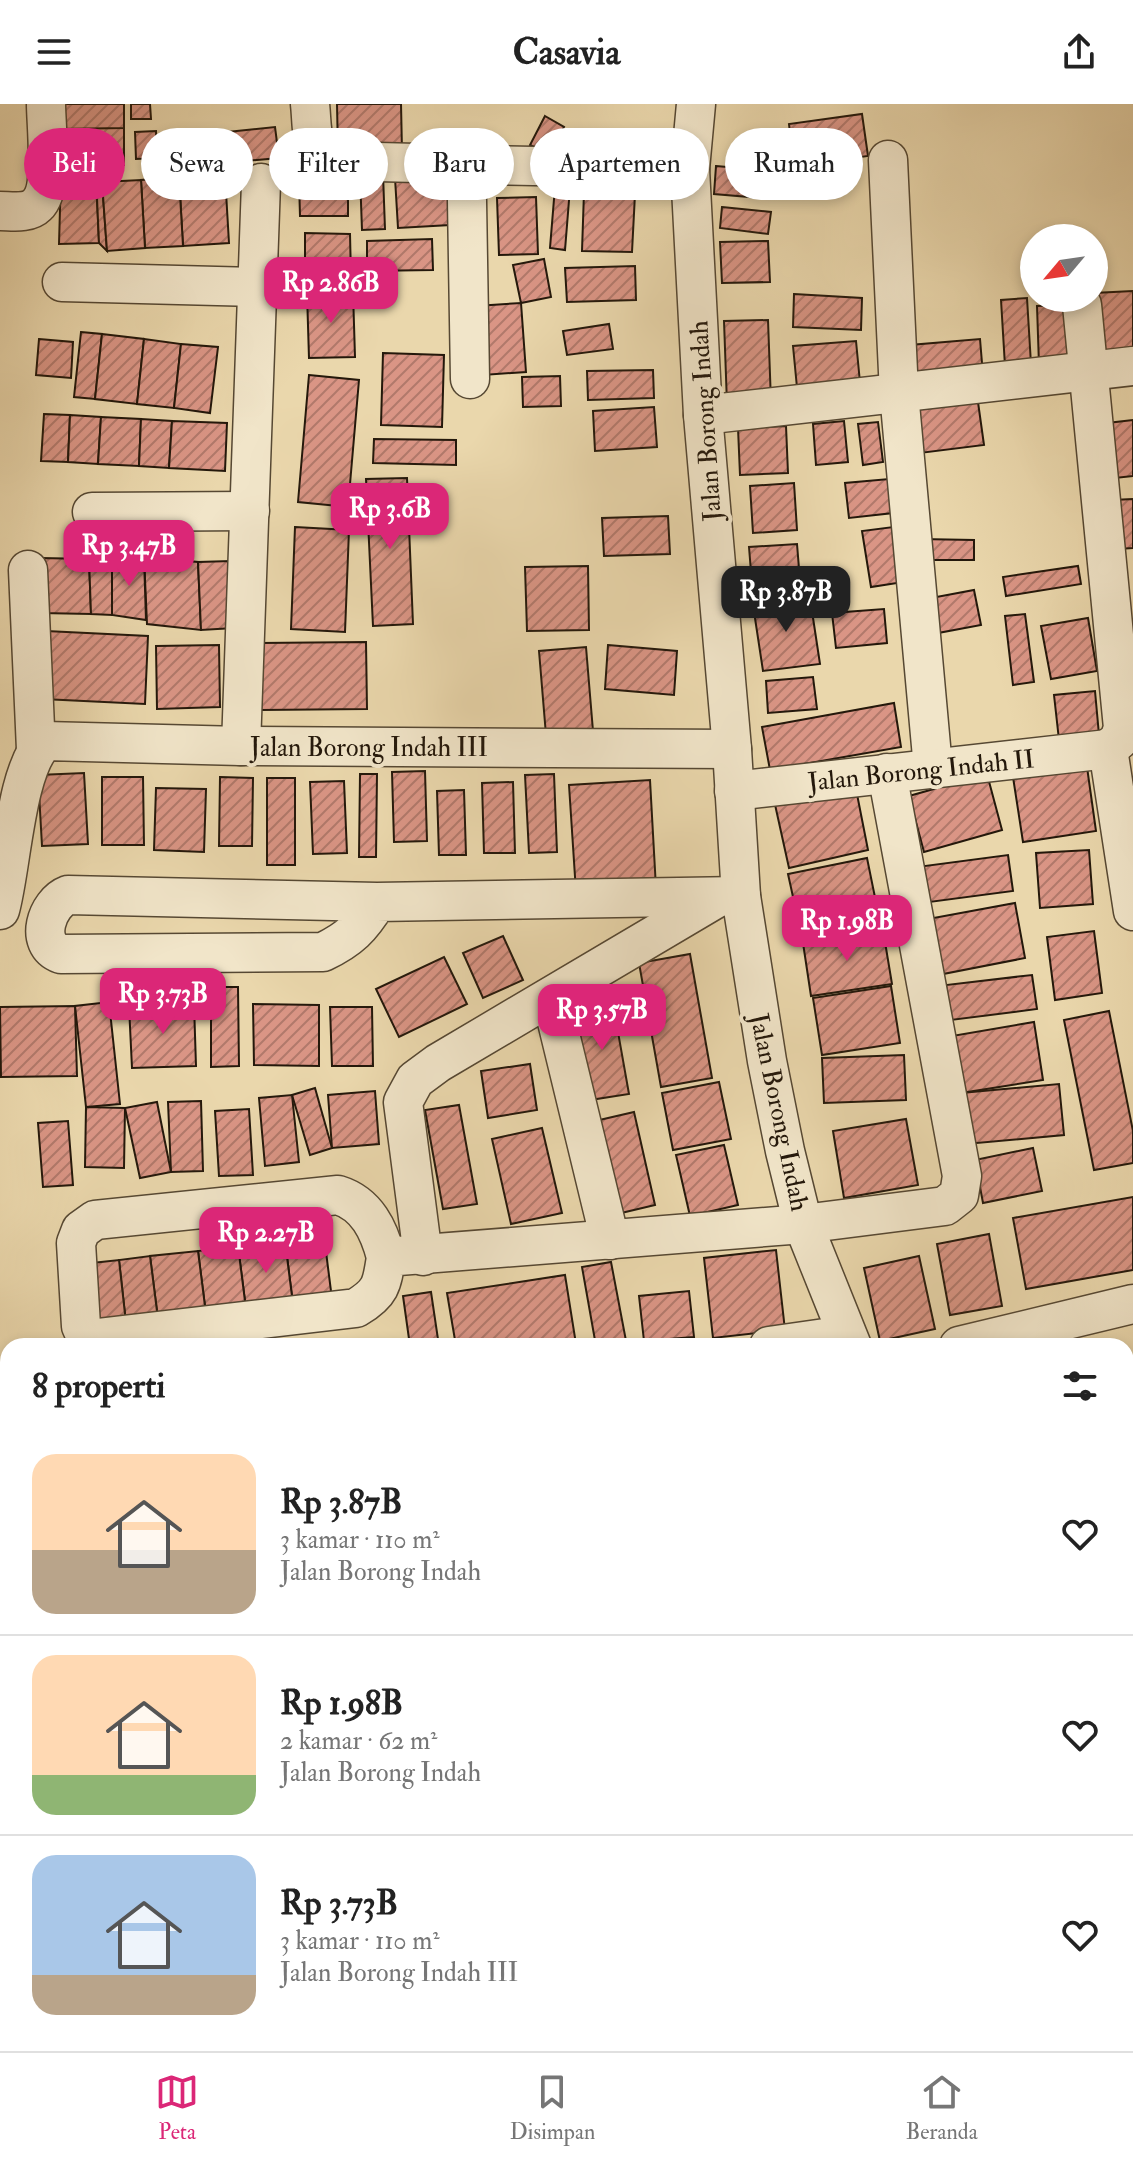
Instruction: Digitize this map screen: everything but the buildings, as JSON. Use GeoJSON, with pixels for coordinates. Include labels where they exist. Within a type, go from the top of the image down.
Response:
{"type":"FeatureCollection","features":[{"type":"Feature","properties":{"kind":"street"},"geometry":{"type":"LineString","coordinates":[[0,211],[27,211],[38,205],[45,190],[46,104]]}},
{"type":"Feature","properties":{"kind":"street"},"geometry":{"type":"LineString","coordinates":[[310,104],[317,150],[325,158],[404,163]]}},
{"type":"Feature","properties":{"kind":"street","name":"Jalan Borong Indah"},"geometry":{"type":"LineString","coordinates":[[694,128],[696,104]]}},
{"type":"Feature","properties":{"kind":"street"},"geometry":{"type":"LineString","coordinates":[[888,160],[899,393],[933,768]]}},
{"type":"Feature","properties":{"kind":"street"},"geometry":{"type":"LineString","coordinates":[[241,746],[261,183]]}},
{"type":"Feature","properties":{"kind":"street"},"geometry":{"type":"LineString","coordinates":[[467,200],[470,379]]}},
{"type":"Feature","properties":{"kind":"street","name":"Jalan Borong Indah"},"geometry":{"type":"LineString","coordinates":[[692,200],[703,415],[732,749],[734,791],[730,896],[803,1224],[848,1338]]}},
{"type":"Feature","properties":{"kind":"street"},"geometry":{"type":"LineString","coordinates":[[62,282],[257,287]]}},
{"type":"Feature","properties":{"kind":"street"},"geometry":{"type":"LineString","coordinates":[[1083,312],[1123,728],[1119,740],[1108,749],[1133,911]]}},
{"type":"Feature","properties":{"kind":"street"},"geometry":{"type":"LineString","coordinates":[[703,415],[1133,366]]}},
{"type":"Feature","properties":{"kind":"street"},"geometry":{"type":"LineString","coordinates":[[92,512],[250,511]]}},
{"type":"Feature","properties":{"kind":"street"},"geometry":{"type":"LineString","coordinates":[[0,910],[21,767],[28,570]]}},
{"type":"Feature","properties":{"kind":"street","name":"Jalan Borong Indah III"},"geometry":{"type":"LineString","coordinates":[[21,767],[45,741],[56,739],[241,746],[732,749]]}},
{"type":"Feature","properties":{"kind":"street","name":"Jalan Borong Indah II"},"geometry":{"type":"LineString","coordinates":[[734,791],[1108,749]]}},
{"type":"Feature","properties":{"kind":"street"},"geometry":{"type":"LineString","coordinates":[[404,1256],[349,1198],[338,1195],[95,1220],[81,1230],[76,1243],[81,1326],[85,1335],[97,1338],[356,1308],[374,1297],[383,1278],[404,1256],[803,1224],[945,1206],[959,1195],[962,1176],[887,773]]}},
{"type":"Feature","properties":{"kind":"street"},"geometry":{"type":"LineString","coordinates":[[377,902],[363,924],[347,940],[323,952],[61,954],[52,951],[46,941],[45,928],[50,911],[57,899],[68,895],[377,902],[730,896]]}},
{"type":"Feature","properties":{"kind":"street"},"geometry":{"type":"LineString","coordinates":[[404,1256],[403,1102],[415,1080],[438,1063],[730,896]]}},
{"type":"Feature","properties":{"kind":"street"},"geometry":{"type":"LineString","coordinates":[[551,997],[610,1240]]}},
{"type":"Feature","properties":{"kind":"street"},"geometry":{"type":"LineString","coordinates":[[992,1338],[1133,1304]]}}]}
